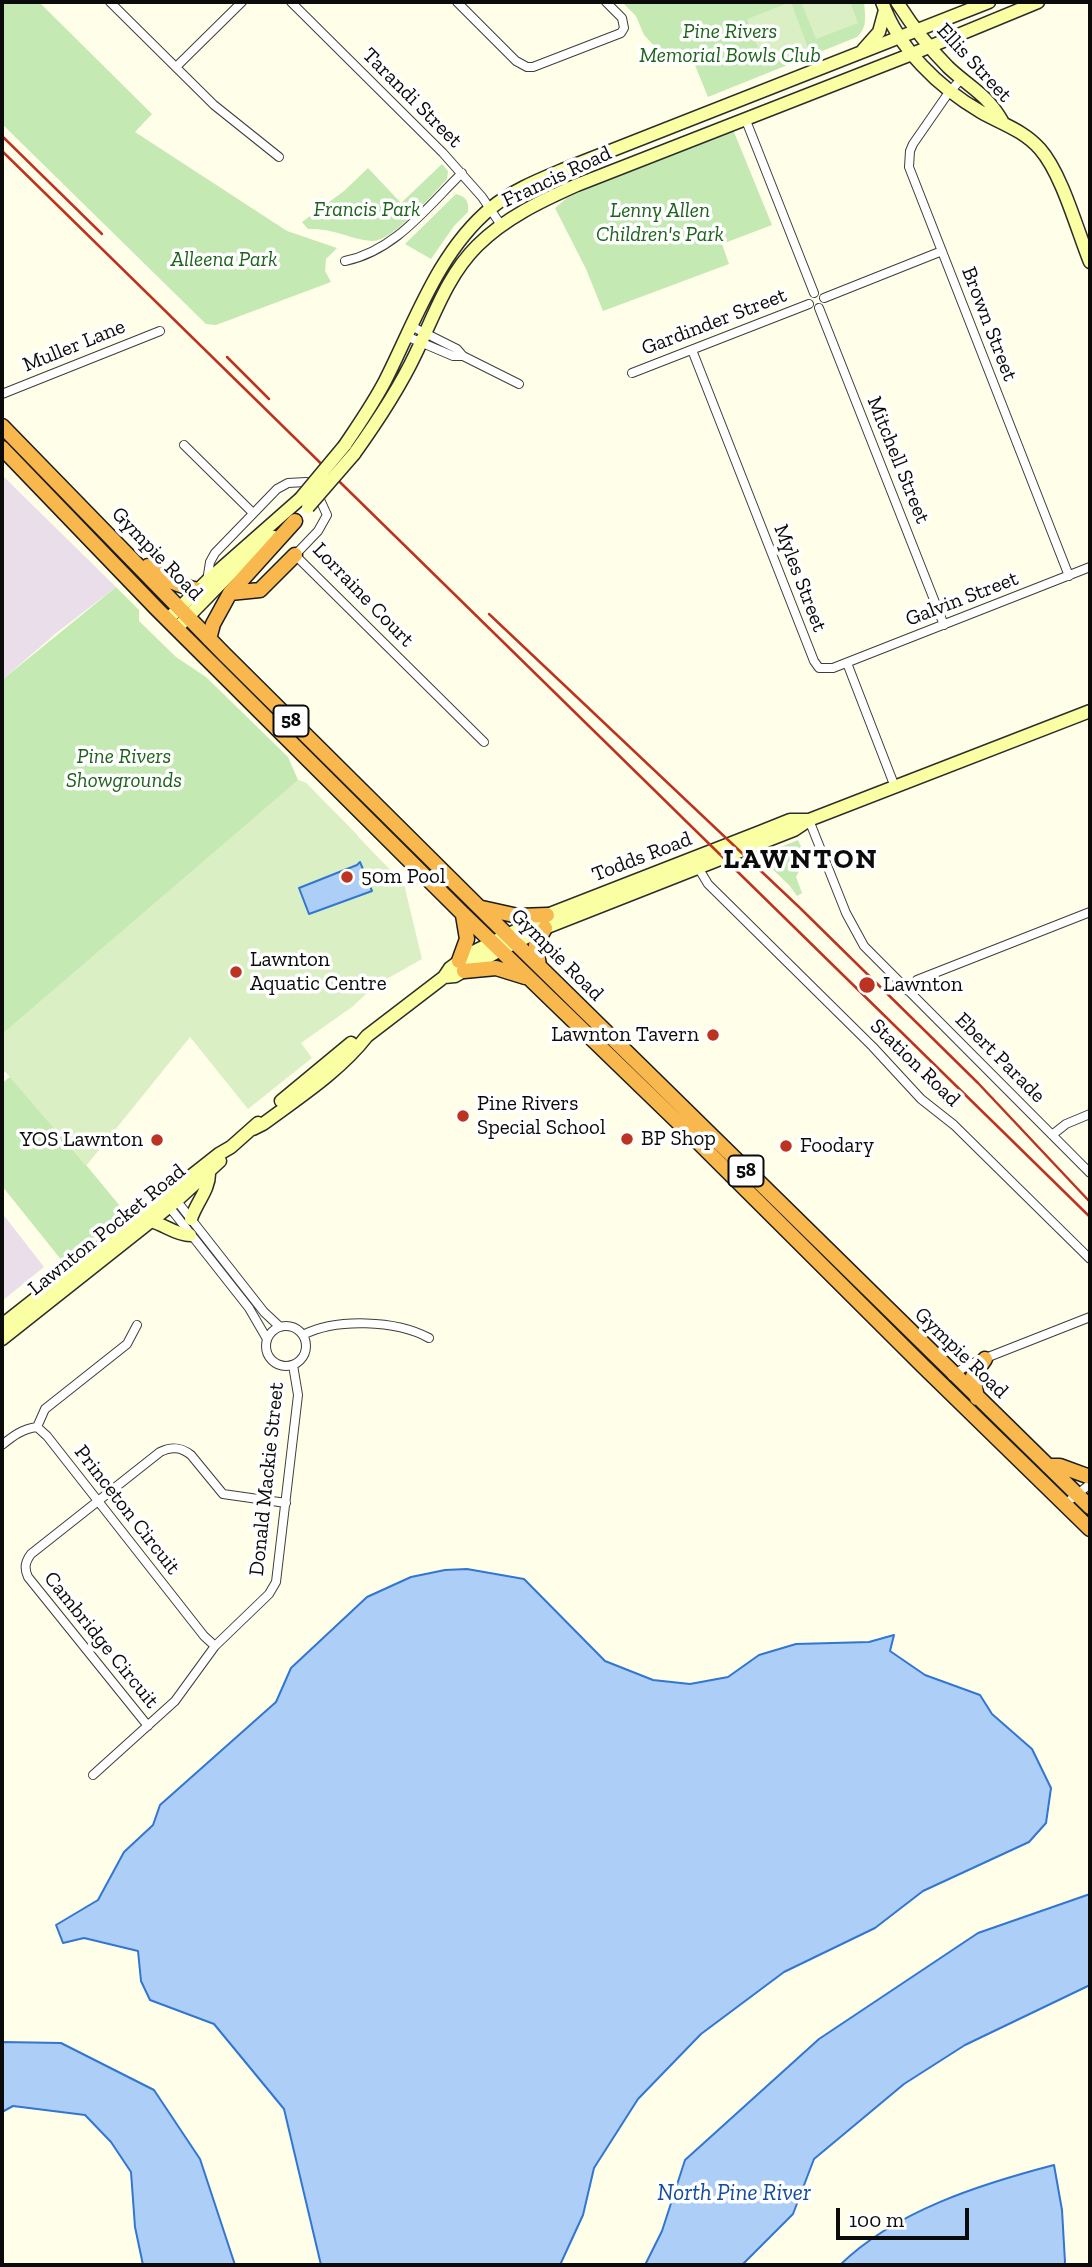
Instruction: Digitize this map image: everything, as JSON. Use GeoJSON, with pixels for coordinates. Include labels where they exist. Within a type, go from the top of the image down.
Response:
{"type":"FeatureCollection","features":[{"type":"Feature","properties":{"kind":"highway","name":"Gympie Road"},"geometry":{"type":"LineString","coordinates":[[2,426],[209,639],[511,939],[535,973],[684,1128],[1090,1529]]}},
{"type":"Feature","properties":{"kind":"highway","name":"Gympie Road"},"geometry":{"type":"LineString","coordinates":[[2,448],[173,624],[463,914],[496,946],[535,973],[1084,1498]]}},
{"type":"Feature","properties":{"kind":"highway"},"geometry":{"type":"LineString","coordinates":[[209,639],[213,624],[230,593],[295,521]]}},
{"type":"Feature","properties":{"kind":"highway"},"geometry":{"type":"LineString","coordinates":[[230,593],[260,590],[295,555]]}},
{"type":"Feature","properties":{"kind":"highway"},"geometry":{"type":"LineString","coordinates":[[130,556],[140,558],[168,580],[202,585]]}},
{"type":"Feature","properties":{"kind":"highway"},"geometry":{"type":"LineString","coordinates":[[463,914],[467,939],[462,966],[535,973],[537,945],[546,922],[480,908]]}},
{"type":"Feature","properties":{"kind":"highway"},"geometry":{"type":"LineString","coordinates":[[977,1398],[973,1376],[985,1359]]}},
{"type":"Feature","properties":{"kind":"highway"},"geometry":{"type":"LineString","coordinates":[[1048,1466],[1060,1466],[1090,1477]]}},
{"type":"Feature","properties":{"kind":"main road","name":"Ellis Street"},"geometry":{"type":"LineString","coordinates":[[897,2],[930,46],[961,79],[992,103],[1002,121]]}},
{"type":"Feature","properties":{"kind":"main road","name":"Francis Road"},"geometry":{"type":"LineString","coordinates":[[349,450],[436,277],[453,250],[491,208],[543,178],[989,2]]}},
{"type":"Feature","properties":{"kind":"main road","name":"Francis Road"},"geometry":{"type":"LineString","coordinates":[[184,612],[202,585],[304,503],[390,401],[439,301],[466,257],[501,225],[531,206],[566,190],[1038,2]]}},
{"type":"Feature","properties":{"kind":"main road","name":"Ellis Street"},"geometry":{"type":"LineString","coordinates":[[883,6],[900,38],[930,75],[984,114],[1002,121],[1031,140],[1049,161],[1090,262]]}},
{"type":"Feature","properties":{"kind":"main road"},"geometry":{"type":"LineString","coordinates":[[858,54],[879,32],[883,6]]}},
{"type":"Feature","properties":{"kind":"main road","name":"Francis Road"},"geometry":{"type":"LineString","coordinates":[[173,624],[244,561],[295,521],[304,503]]}},
{"type":"Feature","properties":{"kind":"main road","name":"Todds Road"},"geometry":{"type":"LineString","coordinates":[[496,946],[546,922],[695,863],[790,820],[809,820],[1090,710]]}},
{"type":"Feature","properties":{"kind":"main road","name":"Lawnton Pocket Road"},"geometry":{"type":"LineString","coordinates":[[2,1339],[150,1221],[168,1200],[219,1154],[253,1129],[310,1075],[354,1041],[367,1036],[444,977],[450,968],[462,966],[496,946]]}},
{"type":"Feature","properties":{"kind":"main road","name":"Lawnton Pocket Road"},"geometry":{"type":"LineString","coordinates":[[2,1325],[209,1172],[231,1147]]}},
{"type":"Feature","properties":{"kind":"main road"},"geometry":{"type":"LineString","coordinates":[[191,1219],[210,1182],[209,1172]]}},
{"type":"Feature","properties":{"kind":"main road"},"geometry":{"type":"LineString","coordinates":[[150,1221],[190,1236]]}},
{"type":"Feature","properties":{"kind":"street"},"geometry":{"type":"LineString","coordinates":[[110,2],[214,105],[279,157]]}},
{"type":"Feature","properties":{"kind":"street"},"geometry":{"type":"LineString","coordinates":[[176,67],[242,2]]}},
{"type":"Feature","properties":{"kind":"street","name":"Tarandi Street"},"geometry":{"type":"LineString","coordinates":[[291,2],[462,173],[491,208],[501,225]]}},
{"type":"Feature","properties":{"kind":"street"},"geometry":{"type":"LineString","coordinates":[[457,2],[516,61],[527,67],[541,65],[612,37],[624,28],[622,18],[606,2]]}},
{"type":"Feature","properties":{"kind":"street"},"geometry":{"type":"LineString","coordinates":[[950,91],[961,79]]}},
{"type":"Feature","properties":{"kind":"street","name":"Brown Street"},"geometry":{"type":"LineString","coordinates":[[950,91],[917,136],[910,151],[913,177],[1069,576]]}},
{"type":"Feature","properties":{"kind":"street"},"geometry":{"type":"LineString","coordinates":[[745,118],[814,293]]}},
{"type":"Feature","properties":{"kind":"street"},"geometry":{"type":"LineString","coordinates":[[345,261],[378,250],[398,236],[462,173]]}},
{"type":"Feature","properties":{"kind":"street"},"geometry":{"type":"LineString","coordinates":[[824,298],[942,251]]}},
{"type":"Feature","properties":{"kind":"street"},"geometry":{"type":"LineString","coordinates":[[814,293],[824,298]]}},
{"type":"Feature","properties":{"kind":"street"},"geometry":{"type":"LineString","coordinates":[[814,293],[810,296],[809,304],[814,308],[823,305],[824,298]]}},
{"type":"Feature","properties":{"kind":"street","name":"Gardinder Street"},"geometry":{"type":"LineString","coordinates":[[632,373],[809,304]]}},
{"type":"Feature","properties":{"kind":"street","name":"Mitchell Street"},"geometry":{"type":"LineString","coordinates":[[819,308],[944,625]]}},
{"type":"Feature","properties":{"kind":"street","name":"Muller Lane"},"geometry":{"type":"LineString","coordinates":[[2,394],[160,331]]}},
{"type":"Feature","properties":{"kind":"street"},"geometry":{"type":"LineString","coordinates":[[409,331],[457,349],[463,356],[519,384]]}},
{"type":"Feature","properties":{"kind":"street","name":"Myles Street"},"geometry":{"type":"LineString","coordinates":[[692,349],[814,661],[824,669],[847,663]]}},
{"type":"Feature","properties":{"kind":"street"},"geometry":{"type":"LineString","coordinates":[[184,444],[253,513]]}},
{"type":"Feature","properties":{"kind":"street","name":"Lorraine Court"},"geometry":{"type":"LineString","coordinates":[[202,585],[215,553],[253,513],[282,485],[294,481],[306,482],[317,494],[327,515],[318,531],[295,555],[484,742]]}},
{"type":"Feature","properties":{"kind":"street","name":"Galvin Street"},"geometry":{"type":"LineString","coordinates":[[847,663],[1090,567]]}},
{"type":"Feature","properties":{"kind":"street"},"geometry":{"type":"LineString","coordinates":[[847,663],[895,787]]}},
{"type":"Feature","properties":{"kind":"street","name":"Ebert Parade"},"geometry":{"type":"LineString","coordinates":[[809,820],[856,934],[869,952],[1090,1173]]}},
{"type":"Feature","properties":{"kind":"street","name":"Station Road"},"geometry":{"type":"LineString","coordinates":[[695,863],[708,884],[869,1043],[904,1082],[954,1125],[1090,1259]]}},
{"type":"Feature","properties":{"kind":"street"},"geometry":{"type":"LineString","coordinates":[[908,991],[917,980],[1090,912]]}},
{"type":"Feature","properties":{"kind":"street"},"geometry":{"type":"LineString","coordinates":[[1052,1135],[1064,1125],[1090,1114]]}},
{"type":"Feature","properties":{"kind":"street"},"geometry":{"type":"LineString","coordinates":[[168,1200],[191,1219],[264,1312],[279,1327]]}},
{"type":"Feature","properties":{"kind":"street"},"geometry":{"type":"LineString","coordinates":[[168,1200],[190,1236],[249,1308],[267,1339]]}},
{"type":"Feature","properties":{"kind":"street"},"geometry":{"type":"LineString","coordinates":[[944,1387],[953,1374],[968,1365],[1090,1317]]}},
{"type":"Feature","properties":{"kind":"street"},"geometry":{"type":"LineString","coordinates":[[303,1335],[324,1326],[341,1324],[404,1327],[429,1338]]}},
{"type":"Feature","properties":{"kind":"street"},"geometry":{"type":"LineString","coordinates":[[2,1445],[22,1430],[37,1427],[45,1409],[127,1344],[137,1325]]}},
{"type":"Feature","properties":{"kind":"street"},"geometry":{"type":"LineString","coordinates":[[290,1326],[303,1335],[306,1345],[304,1355],[293,1365],[280,1366],[269,1358],[267,1339],[279,1327],[290,1326]]}},
{"type":"Feature","properties":{"kind":"street","name":"Donald Mackie Street"},"geometry":{"type":"LineString","coordinates":[[93,1775],[175,1700],[215,1646],[269,1594],[276,1582],[298,1395],[293,1365]]}},
{"type":"Feature","properties":{"kind":"street","name":"Princeton Circuit"},"geometry":{"type":"LineString","coordinates":[[37,1427],[215,1646]]}},
{"type":"Feature","properties":{"kind":"street","name":"Cambridge Circuit"},"geometry":{"type":"LineString","coordinates":[[148,1726],[25,1570],[27,1559],[160,1452],[172,1448],[186,1450],[223,1494],[286,1503]]}},
{"type":"Feature","properties":{"kind":"street"},"geometry":{"type":"LineString","coordinates":[[1067,1507],[1084,1498],[1090,1483]]}},
{"type":"Feature","properties":{"kind":"shaded area"},"geometry":{"type":"Polygon","coordinates":[[[2,475],[116,587],[55,634],[2,680],[2,475]]]}},
{"type":"Feature","properties":{"kind":"shaded area"},"geometry":{"type":"Polygon","coordinates":[[[2,1213],[44,1267],[2,1301],[2,1213]]]}},
{"type":"Feature","properties":{"kind":"green space","name":"Alleena Park"},"geometry":{"type":"Polygon","coordinates":[[[2,2],[39,2],[152,114],[135,132],[287,231],[337,248],[326,259],[325,271],[331,282],[216,325],[206,324],[2,124],[2,2]]]}},
{"type":"Feature","properties":{"kind":"green space","name":"Pine Rivers Memorial Bowls Club"},"geometry":{"type":"Polygon","coordinates":[[[622,2],[864,2],[865,21],[857,37],[708,97],[692,58],[672,65],[644,35],[636,16],[622,2]]]}},
{"type":"Feature","properties":{"kind":"green space"},"geometry":{"type":"Polygon","coordinates":[[[791,2],[808,48],[765,65],[747,19],[791,2]]]}},
{"type":"Feature","properties":{"kind":"green space"},"geometry":{"type":"Polygon","coordinates":[[[801,2],[850,2],[858,23],[816,39],[801,2]]]}},
{"type":"Feature","properties":{"kind":"green space","name":"Lenny Allen Children's Park"},"geometry":{"type":"Polygon","coordinates":[[[722,129],[734,132],[772,225],[722,244],[729,264],[603,311],[586,269],[555,208],[567,198],[722,129]]]}},
{"type":"Feature","properties":{"kind":"green space","name":"Francis Park"},"geometry":{"type":"Polygon","coordinates":[[[442,164],[448,171],[447,179],[401,226],[380,239],[364,240],[326,230],[308,229],[302,222],[344,191],[368,168],[401,203],[442,164]]]}},
{"type":"Feature","properties":{"kind":"green space"},"geometry":{"type":"Polygon","coordinates":[[[456,194],[466,200],[468,212],[454,226],[431,259],[405,244],[456,194]]]}},
{"type":"Feature","properties":{"kind":"green space","name":"Pine Rivers Showgrounds"},"geometry":{"type":"Polygon","coordinates":[[[116,587],[139,610],[139,621],[176,657],[206,677],[288,757],[298,780],[306,783],[358,836],[16,1062],[2,1074],[2,680],[116,587]]]}},
{"type":"Feature","properties":{"kind":"green space","name":"Lawnton Aquatic Centre"},"geometry":{"type":"Polygon","coordinates":[[[298,780],[306,783],[404,884],[422,959],[376,985],[352,1007],[301,1043],[312,1058],[248,1109],[190,1037],[86,1166],[2,1068],[2,1034],[298,780]]]}},
{"type":"Feature","properties":{"kind":"green space"},"geometry":{"type":"Polygon","coordinates":[[[798,840],[806,857],[796,877],[802,893],[797,896],[761,855],[798,840]]]}},
{"type":"Feature","properties":{"kind":"green space"},"geometry":{"type":"Polygon","coordinates":[[[114,995],[190,1036],[86,1165],[125,1212],[63,1262],[2,1186],[2,1083],[114,995]]]}},
{"type":"Feature","properties":{"kind":"water","name":"50m Pool"},"geometry":{"type":"Polygon","coordinates":[[[360,862],[372,891],[309,914],[299,888],[360,862]]]}},
{"type":"Feature","properties":{"kind":"water"},"geometry":{"type":"Polygon","coordinates":[[[467,1569],[524,1579],[605,1661],[653,1680],[690,1684],[728,1677],[759,1655],[796,1644],[869,1642],[894,1635],[890,1651],[925,1675],[980,1695],[992,1714],[1032,1749],[1051,1788],[1046,1823],[1029,1842],[923,1891],[875,1928],[784,1972],[701,2034],[638,2099],[594,2168],[583,2215],[560,2265],[321,2265],[284,2109],[214,2024],[150,2000],[141,1981],[138,1951],[84,1938],[63,1943],[56,1925],[98,1900],[124,1852],[153,1825],[160,1805],[276,1702],[291,1668],[367,1597],[411,1577],[445,1570],[467,1569]]]}},
{"type":"Feature","properties":{"kind":"water","name":"North Pine River"},"geometry":{"type":"Polygon","coordinates":[[[1090,1894],[1090,1985],[965,2045],[904,2084],[814,2159],[793,2214],[742,2265],[645,2265],[662,2231],[685,2160],[819,2039],[978,1933],[1090,1894]]]}},
{"type":"Feature","properties":{"kind":"water"},"geometry":{"type":"Polygon","coordinates":[[[2,2042],[61,2043],[154,2090],[200,2159],[235,2265],[143,2265],[135,2227],[131,2172],[111,2142],[85,2115],[13,2106],[2,2112],[2,2042]]]}},
{"type":"Feature","properties":{"kind":"water"},"geometry":{"type":"Polygon","coordinates":[[[1054,2165],[1062,2210],[1064,2265],[840,2265],[886,2229],[940,2202],[1054,2165]]]}},
{"type":"Feature","properties":{"kind":"railway"},"geometry":{"type":"LineString","coordinates":[[2,136],[102,234]]}},
{"type":"Feature","properties":{"kind":"railway"},"geometry":{"type":"LineString","coordinates":[[2,151],[1090,1217]]}},
{"type":"Feature","properties":{"kind":"railway"},"geometry":{"type":"LineString","coordinates":[[227,357],[269,399]]}},
{"type":"Feature","properties":{"kind":"railway"},"geometry":{"type":"LineString","coordinates":[[489,614],[799,907],[978,1083],[1090,1202]]}},
{"type":"Feature","properties":{"kind":"place","name":"50m Pool"},"geometry":{"type":"Point","coordinates":[347,877]}},
{"type":"Feature","properties":{"kind":"place","name":"Lawnton Aquatic Centre"},"geometry":{"type":"Point","coordinates":[236,972]}},
{"type":"Feature","properties":{"kind":"place","name":"Lawnton"},"geometry":{"type":"Point","coordinates":[867,985]}},
{"type":"Feature","properties":{"kind":"place","name":"Lawnton Tavern"},"geometry":{"type":"Point","coordinates":[713,1035]}},
{"type":"Feature","properties":{"kind":"place","name":"Pine Rivers Special School"},"geometry":{"type":"Point","coordinates":[463,1116]}},
{"type":"Feature","properties":{"kind":"place","name":"BP Shop"},"geometry":{"type":"Point","coordinates":[627,1139]}},
{"type":"Feature","properties":{"kind":"place","name":"YOS Lawnton"},"geometry":{"type":"Point","coordinates":[157,1140]}},
{"type":"Feature","properties":{"kind":"place","name":"Foodary"},"geometry":{"type":"Point","coordinates":[786,1146]}},
{"type":"Feature","properties":{"kind":"district","name":"LAWNTON"},"geometry":{"type":"Point","coordinates":[801,860]}}]}
